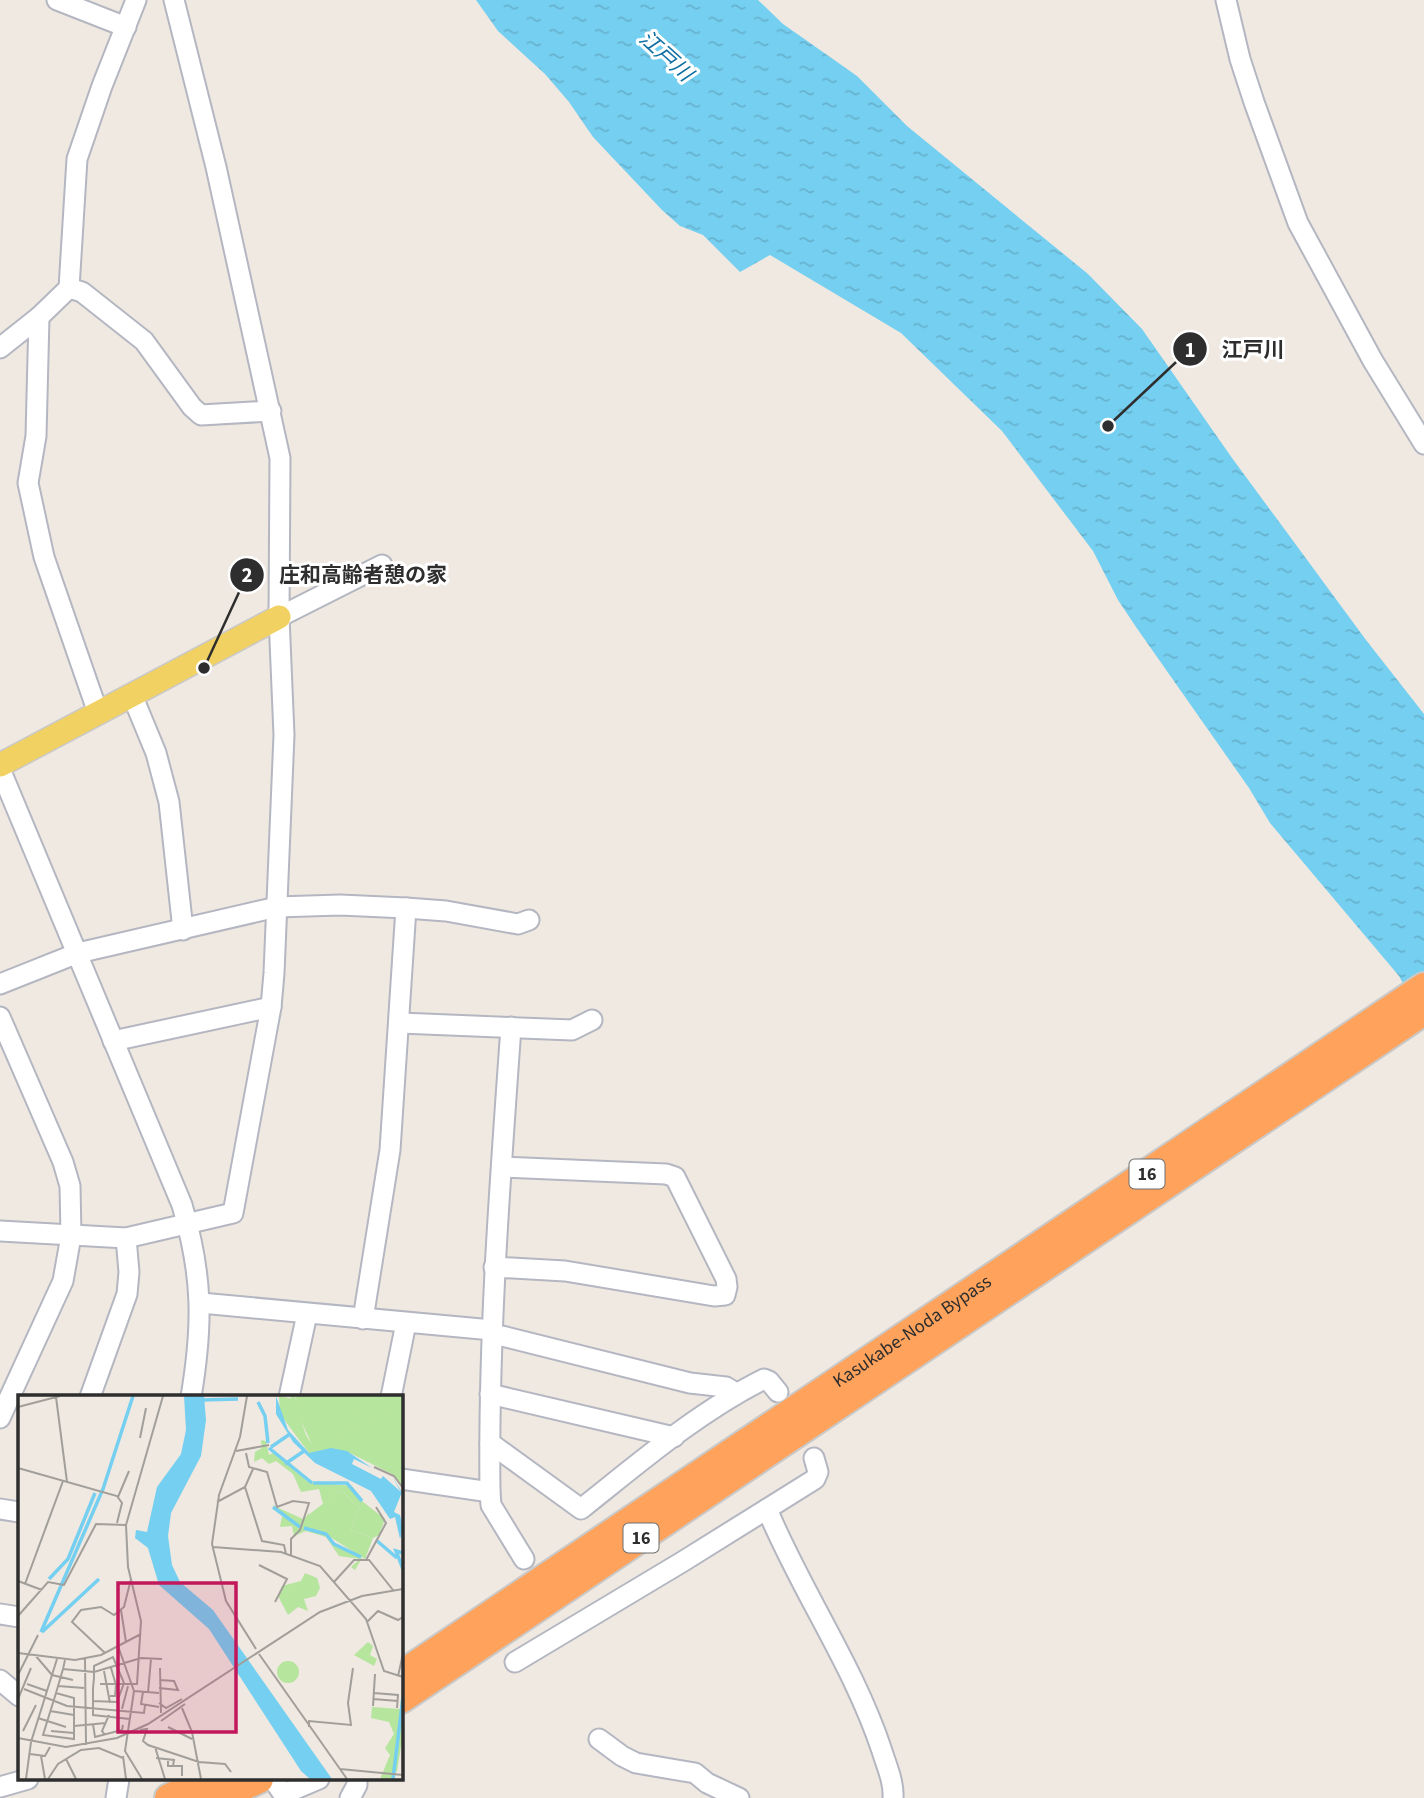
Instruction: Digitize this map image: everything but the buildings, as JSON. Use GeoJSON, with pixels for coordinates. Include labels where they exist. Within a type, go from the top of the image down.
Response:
{"type":"FeatureCollection","features":[{"type":"Feature","properties":{"kind":"highway","name":"Kasukabe-Noda Bypass"},"geometry":{"type":"LineString","coordinates":[[402,1698],[1424,987]]}},
{"type":"Feature","properties":{"kind":"highway","name":"Kasukabe-Noda Bypass"},"geometry":{"type":"LineString","coordinates":[[402,1674],[1424,1011]]}},
{"type":"Feature","properties":{"kind":"highway"},"geometry":{"type":"LineString","coordinates":[[169,1798],[208,1780]]}},
{"type":"Feature","properties":{"kind":"highway"},"geometry":{"type":"LineString","coordinates":[[217,1798],[257,1780]]}},
{"type":"Feature","properties":{"kind":"main road"},"geometry":{"type":"LineString","coordinates":[[0,767],[279,617]]}},
{"type":"Feature","properties":{"kind":"street"},"geometry":{"type":"LineString","coordinates":[[57,0],[126,27]]}},
{"type":"Feature","properties":{"kind":"street"},"geometry":{"type":"LineString","coordinates":[[0,348],[39,317],[69,288],[78,159],[136,0]]}},
{"type":"Feature","properties":{"kind":"street"},"geometry":{"type":"LineString","coordinates":[[0,1231],[126,1238],[233,1213],[271,1007],[284,735],[279,617],[280,458],[213,154],[174,0]]}},
{"type":"Feature","properties":{"kind":"street"},"geometry":{"type":"LineString","coordinates":[[1226,0],[1240,59],[1298,223],[1373,361],[1424,444]]}},
{"type":"Feature","properties":{"kind":"street"},"geometry":{"type":"LineString","coordinates":[[69,288],[82,292],[144,341],[192,407],[201,415],[271,411]]}},
{"type":"Feature","properties":{"kind":"street"},"geometry":{"type":"LineString","coordinates":[[39,317],[36,436],[28,482],[44,557],[98,713]]}},
{"type":"Feature","properties":{"kind":"street"},"geometry":{"type":"LineString","coordinates":[[279,617],[382,565]]}},
{"type":"Feature","properties":{"kind":"street"},"geometry":{"type":"LineString","coordinates":[[132,695],[156,752],[169,802],[183,930]]}},
{"type":"Feature","properties":{"kind":"street"},"geometry":{"type":"LineString","coordinates":[[0,767],[182,1205],[198,1273],[201,1304],[198,1359],[191,1395]]}},
{"type":"Feature","properties":{"kind":"street"},"geometry":{"type":"LineString","coordinates":[[0,984],[78,953],[277,907],[340,905],[406,908],[446,911],[518,924],[529,920]]}},
{"type":"Feature","properties":{"kind":"street"},"geometry":{"type":"LineString","coordinates":[[363,1319],[390,1150],[406,908]]}},
{"type":"Feature","properties":{"kind":"street"},"geometry":{"type":"LineString","coordinates":[[113,1041],[271,1007]]}},
{"type":"Feature","properties":{"kind":"street"},"geometry":{"type":"LineString","coordinates":[[0,1017],[63,1162],[69,1186],[71,1236],[63,1281],[0,1418]]}},
{"type":"Feature","properties":{"kind":"street"},"geometry":{"type":"LineString","coordinates":[[400,1023],[572,1030],[592,1020]]}},
{"type":"Feature","properties":{"kind":"street"},"geometry":{"type":"LineString","coordinates":[[511,1027],[494,1266],[490,1492],[491,1505],[524,1559]]}},
{"type":"Feature","properties":{"kind":"street"},"geometry":{"type":"LineString","coordinates":[[494,1266],[565,1271],[714,1296],[725,1295],[727,1287],[726,1279],[675,1177],[666,1174],[503,1167]]}},
{"type":"Feature","properties":{"kind":"street"},"geometry":{"type":"LineString","coordinates":[[91,1395],[127,1294],[129,1272],[126,1238]]}},
{"type":"Feature","properties":{"kind":"street"},"geometry":{"type":"LineString","coordinates":[[201,1304],[492,1333],[690,1383],[726,1387],[736,1393]]}},
{"type":"Feature","properties":{"kind":"street"},"geometry":{"type":"LineString","coordinates":[[289,1395],[306,1314]]}},
{"type":"Feature","properties":{"kind":"street"},"geometry":{"type":"LineString","coordinates":[[391,1395],[406,1323]]}},
{"type":"Feature","properties":{"kind":"street"},"geometry":{"type":"LineString","coordinates":[[490,1443],[581,1509],[736,1393],[764,1379],[778,1392]]}},
{"type":"Feature","properties":{"kind":"street"},"geometry":{"type":"LineString","coordinates":[[490,1394],[674,1437]]}},
{"type":"Feature","properties":{"kind":"street"},"geometry":{"type":"LineString","coordinates":[[515,1662],[814,1479],[818,1472],[814,1458]]}},
{"type":"Feature","properties":{"kind":"street"},"geometry":{"type":"LineString","coordinates":[[402,1479],[490,1492]]}},
{"type":"Feature","properties":{"kind":"street"},"geometry":{"type":"LineString","coordinates":[[0,1509],[18,1513]]}},
{"type":"Feature","properties":{"kind":"street"},"geometry":{"type":"LineString","coordinates":[[767,1509],[781,1543],[875,1729],[894,1787],[893,1798]]}},
{"type":"Feature","properties":{"kind":"street"},"geometry":{"type":"LineString","coordinates":[[0,1614],[18,1617]]}},
{"type":"Feature","properties":{"kind":"street"},"geometry":{"type":"LineString","coordinates":[[0,1680],[18,1695]]}},
{"type":"Feature","properties":{"kind":"street"},"geometry":{"type":"LineString","coordinates":[[599,1739],[636,1763],[695,1773],[707,1783],[739,1798]]}},
{"type":"Feature","properties":{"kind":"street"},"geometry":{"type":"LineString","coordinates":[[0,1787],[24,1780]]}},
{"type":"Feature","properties":{"kind":"street"},"geometry":{"type":"LineString","coordinates":[[116,1798],[119,1780]]}},
{"type":"Feature","properties":{"kind":"street"},"geometry":{"type":"LineString","coordinates":[[273,1780],[286,1793],[317,1780]]}},
{"type":"Feature","properties":{"kind":"street"},"geometry":{"type":"LineString","coordinates":[[350,1798],[357,1785],[356,1780]]}},
{"type":"Feature","properties":{"kind":"water"},"geometry":{"type":"Polygon","coordinates":[[[476,0],[758,0],[783,24],[857,76],[907,126],[1088,274],[1142,329],[1232,458],[1424,714],[1424,1022],[1399,976],[1270,823],[1249,788],[1118,600],[1093,551],[1002,431],[901,333],[770,255],[740,272],[703,235],[680,226],[593,137],[569,102],[545,74],[498,31],[476,0]]]}},
{"type":"Feature","properties":{"kind":"place","name":"江戸川"},"geometry":{"type":"Point","coordinates":[1108,426]}},
{"type":"Feature","properties":{"kind":"place","name":"庄和高齢者憩の家"},"geometry":{"type":"Point","coordinates":[204,668]}}]}
